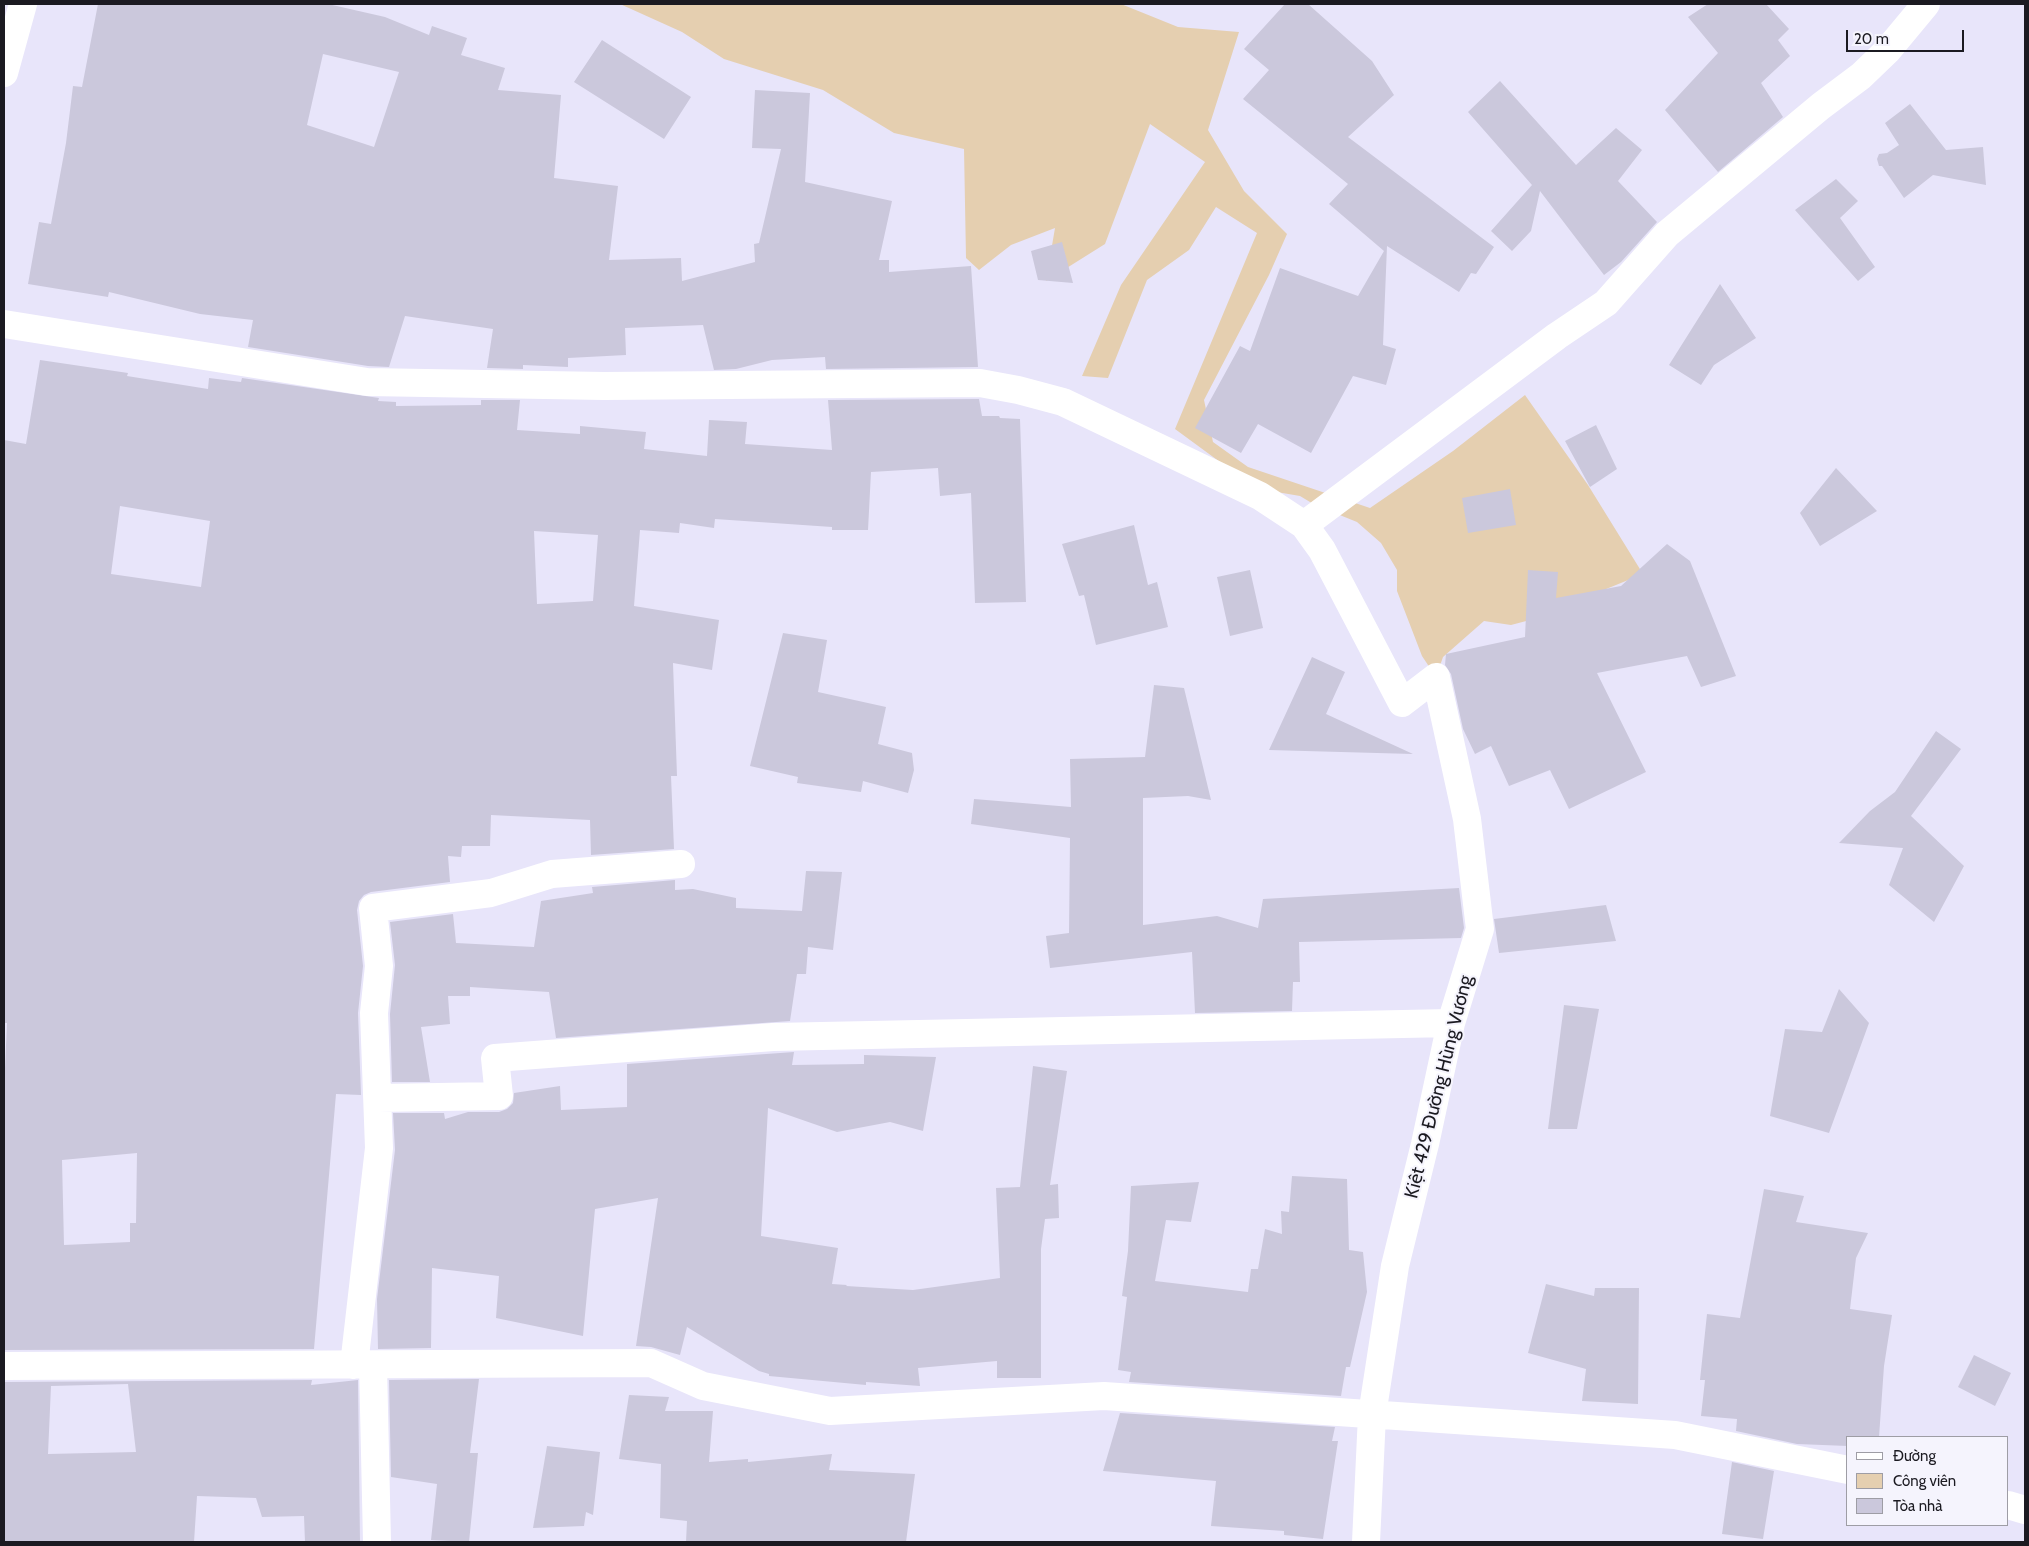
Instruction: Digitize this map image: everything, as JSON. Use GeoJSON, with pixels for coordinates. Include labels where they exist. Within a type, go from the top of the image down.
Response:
{"type":"FeatureCollection","features":[{"type":"Feature","properties":{"kind":"street"},"geometry":{"type":"LineString","coordinates":[[4,73],[23,4]]}},
{"type":"Feature","properties":{"kind":"street"},"geometry":{"type":"LineString","coordinates":[[4,324],[367,382],[604,386],[980,383],[1018,390],[1064,402],[1260,496],[1304,525],[1557,336],[1606,303],[1667,234],[1821,106],[1861,76],[1887,51],[1926,4]]}},
{"type":"Feature","properties":{"kind":"street","name":"Kiệt 429 Đường Hùng Vương"},"geometry":{"type":"LineString","coordinates":[[1304,525],[1322,550],[1402,703],[1436,677],[1467,819],[1480,929],[1451,1023],[1425,1144],[1395,1266],[1372,1415],[1366,1542]]}},
{"type":"Feature","properties":{"kind":"street"},"geometry":{"type":"LineString","coordinates":[[377,1542],[364,1365],[379,1148],[374,1013],[379,966],[372,908],[491,893],[552,874],[681,864]]}},
{"type":"Feature","properties":{"kind":"street"},"geometry":{"type":"LineString","coordinates":[[378,1098],[499,1096],[495,1058],[773,1037],[1451,1023]]}},
{"type":"Feature","properties":{"kind":"street"},"geometry":{"type":"LineString","coordinates":[[4,1366],[651,1363],[703,1386],[762,1400],[830,1411],[1104,1396],[1675,1435],[1846,1470]]}},
{"type":"Feature","properties":{"kind":"street"},"geometry":{"type":"LineString","coordinates":[[2009,1505],[2025,1510]]}},
{"type":"Feature","properties":{"kind":"green space"},"geometry":{"type":"Polygon","coordinates":[[[620,4],[1121,4],[1178,27],[1239,32],[1208,130],[1244,191],[1287,234],[1269,275],[1204,400],[1213,442],[1248,467],[1370,508],[1453,451],[1525,395],[1588,485],[1643,574],[1530,620],[1511,625],[1484,621],[1443,657],[1436,677],[1422,656],[1397,591],[1397,570],[1381,543],[1357,522],[1315,505],[1300,496],[1265,490],[1220,462],[1175,429],[1257,233],[1216,207],[1189,250],[1147,280],[1108,378],[1082,376],[1121,285],[1205,162],[1150,124],[1105,244],[1046,281],[1055,228],[1011,245],[979,270],[966,258],[964,149],[894,133],[823,90],[724,59],[682,32],[620,4]]]}},
{"type":"Feature","properties":{"kind":"building"},"geometry":{"type":"Polygon","coordinates":[[[98,4],[328,4],[385,17],[429,35],[432,26],[467,38],[461,55],[505,68],[498,90],[561,95],[554,178],[618,186],[609,260],[681,258],[682,281],[755,262],[754,244],[759,243],[781,149],[752,148],[755,90],[810,93],[805,182],[892,201],[879,260],[889,260],[889,272],[971,266],[978,367],[826,369],[825,357],[772,360],[736,369],[714,370],[703,325],[625,328],[626,355],[568,358],[568,367],[523,365],[523,369],[487,368],[493,329],[405,316],[389,367],[368,366],[248,347],[253,320],[200,314],[109,292],[108,297],[28,284],[39,222],[51,224],[66,143],[73,86],[82,87],[98,4]],[[323,54],[307,125],[374,147],[399,72],[323,54]]]}},
{"type":"Feature","properties":{"kind":"building"},"geometry":{"type":"Polygon","coordinates":[[[1285,4],[1308,4],[1372,61],[1394,95],[1348,137],[1494,247],[1476,274],[1471,273],[1459,292],[1387,246],[1383,345],[1396,349],[1386,385],[1353,376],[1311,453],[1258,424],[1241,453],[1195,428],[1240,346],[1250,351],[1280,268],[1358,296],[1384,251],[1329,204],[1348,184],[1243,99],[1269,70],[1244,49],[1285,4]]]}},
{"type":"Feature","properties":{"kind":"building"},"geometry":{"type":"Polygon","coordinates":[[[1708,4],[1766,4],[1789,29],[1778,40],[1790,56],[1761,83],[1783,117],[1718,172],[1665,110],[1718,53],[1688,17],[1708,4]]]}},
{"type":"Feature","properties":{"kind":"building"},"geometry":{"type":"Polygon","coordinates":[[[602,40],[691,97],[664,139],[574,82],[602,40]]]}},
{"type":"Feature","properties":{"kind":"building"},"geometry":{"type":"Polygon","coordinates":[[[1500,81],[1576,165],[1616,128],[1642,150],[1618,181],[1657,222],[1621,262],[1604,275],[1540,191],[1531,231],[1512,251],[1491,231],[1532,185],[1468,112],[1500,81]]]}},
{"type":"Feature","properties":{"kind":"building"},"geometry":{"type":"Polygon","coordinates":[[[1910,104],[1946,150],[1983,147],[1986,185],[1933,175],[1904,198],[1882,166],[1879,166],[1877,159],[1879,154],[1887,153],[1899,145],[1885,123],[1910,104]]]}},
{"type":"Feature","properties":{"kind":"building"},"geometry":{"type":"Polygon","coordinates":[[[1836,179],[1858,201],[1840,218],[1875,267],[1858,281],[1795,210],[1836,179]]]}},
{"type":"Feature","properties":{"kind":"building"},"geometry":{"type":"Polygon","coordinates":[[[1062,242],[1073,283],[1038,280],[1031,251],[1062,242]]]}},
{"type":"Feature","properties":{"kind":"building"},"geometry":{"type":"Polygon","coordinates":[[[1720,284],[1756,338],[1714,365],[1701,385],[1669,365],[1720,284]]]}},
{"type":"Feature","properties":{"kind":"building"},"geometry":{"type":"Polygon","coordinates":[[[40,360],[128,373],[127,376],[208,389],[209,378],[241,382],[242,378],[379,398],[378,401],[396,402],[396,406],[481,405],[481,400],[520,400],[517,430],[580,434],[580,426],[646,432],[644,449],[707,456],[709,420],[747,422],[745,444],[832,450],[828,400],[979,399],[982,416],[1020,419],[1026,602],[975,603],[971,493],[940,496],[938,468],[871,472],[868,530],[832,530],[832,527],[715,519],[714,528],[680,523],[679,533],[640,530],[634,606],[719,620],[712,670],[673,663],[677,776],[671,776],[674,849],[591,855],[590,820],[491,815],[490,846],[462,846],[461,857],[448,856],[450,882],[371,892],[364,895],[359,901],[357,910],[363,966],[358,1013],[361,1095],[336,1094],[314,1349],[4,1350],[4,1091],[7,1023],[4,1023],[4,440],[26,444],[40,360]],[[120,506],[111,574],[201,587],[210,521],[120,506]],[[534,531],[537,604],[593,601],[598,535],[534,531]],[[137,1153],[62,1160],[64,1245],[130,1242],[130,1223],[136,1223],[137,1153]]]}},
{"type":"Feature","properties":{"kind":"building"},"geometry":{"type":"Polygon","coordinates":[[[1596,425],[1617,469],[1590,487],[1565,441],[1596,425]]]}},
{"type":"Feature","properties":{"kind":"building"},"geometry":{"type":"Polygon","coordinates":[[[1836,468],[1877,511],[1820,546],[1800,513],[1836,468]]]}},
{"type":"Feature","properties":{"kind":"building"},"geometry":{"type":"Polygon","coordinates":[[[1510,489],[1516,525],[1468,533],[1462,498],[1510,489]]]}},
{"type":"Feature","properties":{"kind":"building"},"geometry":{"type":"Polygon","coordinates":[[[1134,525],[1148,585],[1157,582],[1168,627],[1096,645],[1084,595],[1079,596],[1062,544],[1134,525]]]}},
{"type":"Feature","properties":{"kind":"building"},"geometry":{"type":"Polygon","coordinates":[[[1667,544],[1690,561],[1736,676],[1701,687],[1687,656],[1597,673],[1646,772],[1569,809],[1550,770],[1509,786],[1491,746],[1475,754],[1463,729],[1451,674],[1445,665],[1446,654],[1525,637],[1528,570],[1558,572],[1556,598],[1621,586],[1667,544]]]}},
{"type":"Feature","properties":{"kind":"building"},"geometry":{"type":"Polygon","coordinates":[[[1250,570],[1263,628],[1230,636],[1217,577],[1250,570]]]}},
{"type":"Feature","properties":{"kind":"building"},"geometry":{"type":"Polygon","coordinates":[[[783,633],[827,640],[818,692],[886,707],[878,744],[912,753],[914,770],[908,793],[863,781],[861,792],[797,783],[798,777],[750,766],[783,633]]]}},
{"type":"Feature","properties":{"kind":"building"},"geometry":{"type":"Polygon","coordinates":[[[1312,657],[1345,672],[1326,714],[1413,754],[1269,750],[1312,657]]]}},
{"type":"Feature","properties":{"kind":"building"},"geometry":{"type":"Polygon","coordinates":[[[1154,685],[1184,688],[1211,800],[1188,796],[1143,798],[1143,925],[1217,916],[1258,928],[1263,899],[1459,888],[1464,928],[1461,938],[1299,942],[1300,982],[1293,982],[1292,1011],[1195,1013],[1192,952],[1050,968],[1046,936],[1069,933],[1070,838],[971,824],[974,799],[1071,807],[1070,759],[1145,757],[1154,685]]]}},
{"type":"Feature","properties":{"kind":"building"},"geometry":{"type":"Polygon","coordinates":[[[1936,731],[1961,749],[1911,816],[1964,866],[1934,922],[1889,885],[1903,848],[1839,843],[1870,811],[1895,792],[1936,731]]]}},
{"type":"Feature","properties":{"kind":"building"},"geometry":{"type":"Polygon","coordinates":[[[806,871],[842,872],[833,950],[808,947],[806,974],[797,974],[790,1021],[556,1038],[549,992],[470,987],[470,996],[448,996],[450,1024],[421,1027],[430,1082],[392,1082],[390,1014],[395,965],[390,922],[453,914],[456,943],[534,947],[541,901],[593,893],[592,887],[675,880],[675,890],[693,889],[736,898],[736,908],[802,911],[806,871]]]}},
{"type":"Feature","properties":{"kind":"building"},"geometry":{"type":"Polygon","coordinates":[[[1606,905],[1616,941],[1499,953],[1494,919],[1606,905]]]}},
{"type":"Feature","properties":{"kind":"building"},"geometry":{"type":"Polygon","coordinates":[[[1839,989],[1869,1023],[1829,1133],[1770,1116],[1785,1029],[1822,1032],[1839,989]]]}},
{"type":"Feature","properties":{"kind":"building"},"geometry":{"type":"Polygon","coordinates":[[[1564,1005],[1599,1009],[1577,1129],[1548,1129],[1564,1005]]]}},
{"type":"Feature","properties":{"kind":"building"},"geometry":{"type":"Polygon","coordinates":[[[794,1052],[792,1065],[864,1064],[864,1055],[936,1057],[923,1131],[890,1122],[837,1132],[768,1108],[761,1236],[838,1248],[832,1284],[846,1286],[913,1290],[1000,1278],[996,1188],[1020,1187],[1033,1066],[1067,1071],[1050,1185],[1058,1184],[1059,1218],[1045,1219],[1041,1249],[1041,1378],[997,1378],[997,1361],[918,1368],[920,1386],[866,1382],[866,1385],[769,1376],[769,1374],[759,1371],[687,1327],[680,1355],[651,1347],[636,1346],[658,1198],[595,1209],[583,1336],[496,1318],[499,1276],[432,1268],[431,1348],[378,1349],[377,1299],[395,1150],[393,1113],[444,1113],[445,1119],[468,1112],[499,1112],[507,1109],[513,1103],[514,1093],[560,1086],[561,1110],[627,1107],[627,1064],[794,1052]]]}},
{"type":"Feature","properties":{"kind":"building"},"geometry":{"type":"Polygon","coordinates":[[[1292,1176],[1347,1179],[1349,1250],[1363,1252],[1367,1292],[1350,1367],[1346,1367],[1341,1396],[1129,1382],[1131,1372],[1118,1370],[1127,1297],[1122,1296],[1128,1251],[1131,1186],[1199,1182],[1191,1222],[1166,1220],[1155,1281],[1248,1292],[1251,1269],[1258,1269],[1265,1229],[1282,1234],[1281,1211],[1289,1212],[1292,1176]]]}},
{"type":"Feature","properties":{"kind":"building"},"geometry":{"type":"Polygon","coordinates":[[[1764,1189],[1804,1196],[1796,1222],[1868,1233],[1856,1258],[1850,1309],[1892,1315],[1884,1366],[1879,1436],[1846,1436],[1846,1446],[1797,1444],[1736,1431],[1737,1419],[1701,1416],[1705,1380],[1700,1380],[1707,1314],[1740,1318],[1764,1189]]]}},
{"type":"Feature","properties":{"kind":"building"},"geometry":{"type":"Polygon","coordinates":[[[1546,1284],[1594,1296],[1595,1288],[1639,1288],[1638,1404],[1582,1401],[1586,1369],[1528,1353],[1546,1284]]]}},
{"type":"Feature","properties":{"kind":"building"},"geometry":{"type":"Polygon","coordinates":[[[1974,1355],[2011,1373],[1995,1406],[1958,1387],[1974,1355]]]}},
{"type":"Feature","properties":{"kind":"building"},"geometry":{"type":"Polygon","coordinates":[[[479,1379],[470,1453],[478,1453],[469,1542],[431,1540],[437,1484],[391,1477],[389,1380],[479,1379]]]}},
{"type":"Feature","properties":{"kind":"building"},"geometry":{"type":"Polygon","coordinates":[[[312,1380],[311,1385],[358,1380],[360,1542],[305,1542],[304,1516],[262,1517],[256,1498],[197,1496],[194,1542],[4,1542],[4,1382],[312,1380]],[[128,1384],[51,1386],[48,1454],[136,1452],[128,1384]]]}},
{"type":"Feature","properties":{"kind":"building"},"geometry":{"type":"Polygon","coordinates":[[[629,1395],[669,1397],[665,1411],[713,1411],[709,1462],[748,1459],[748,1462],[832,1454],[829,1470],[915,1474],[906,1542],[686,1542],[687,1521],[660,1518],[661,1464],[619,1459],[629,1395]]]}},
{"type":"Feature","properties":{"kind":"building"},"geometry":{"type":"Polygon","coordinates":[[[1120,1413],[1335,1427],[1332,1441],[1338,1441],[1323,1539],[1284,1535],[1284,1531],[1211,1526],[1216,1481],[1103,1471],[1120,1413]]]}},
{"type":"Feature","properties":{"kind":"building"},"geometry":{"type":"Polygon","coordinates":[[[547,1446],[600,1452],[593,1515],[586,1512],[584,1526],[533,1528],[547,1446]]]}},
{"type":"Feature","properties":{"kind":"building"},"geometry":{"type":"Polygon","coordinates":[[[1732,1462],[1774,1471],[1763,1539],[1722,1534],[1732,1462]]]}}]}
